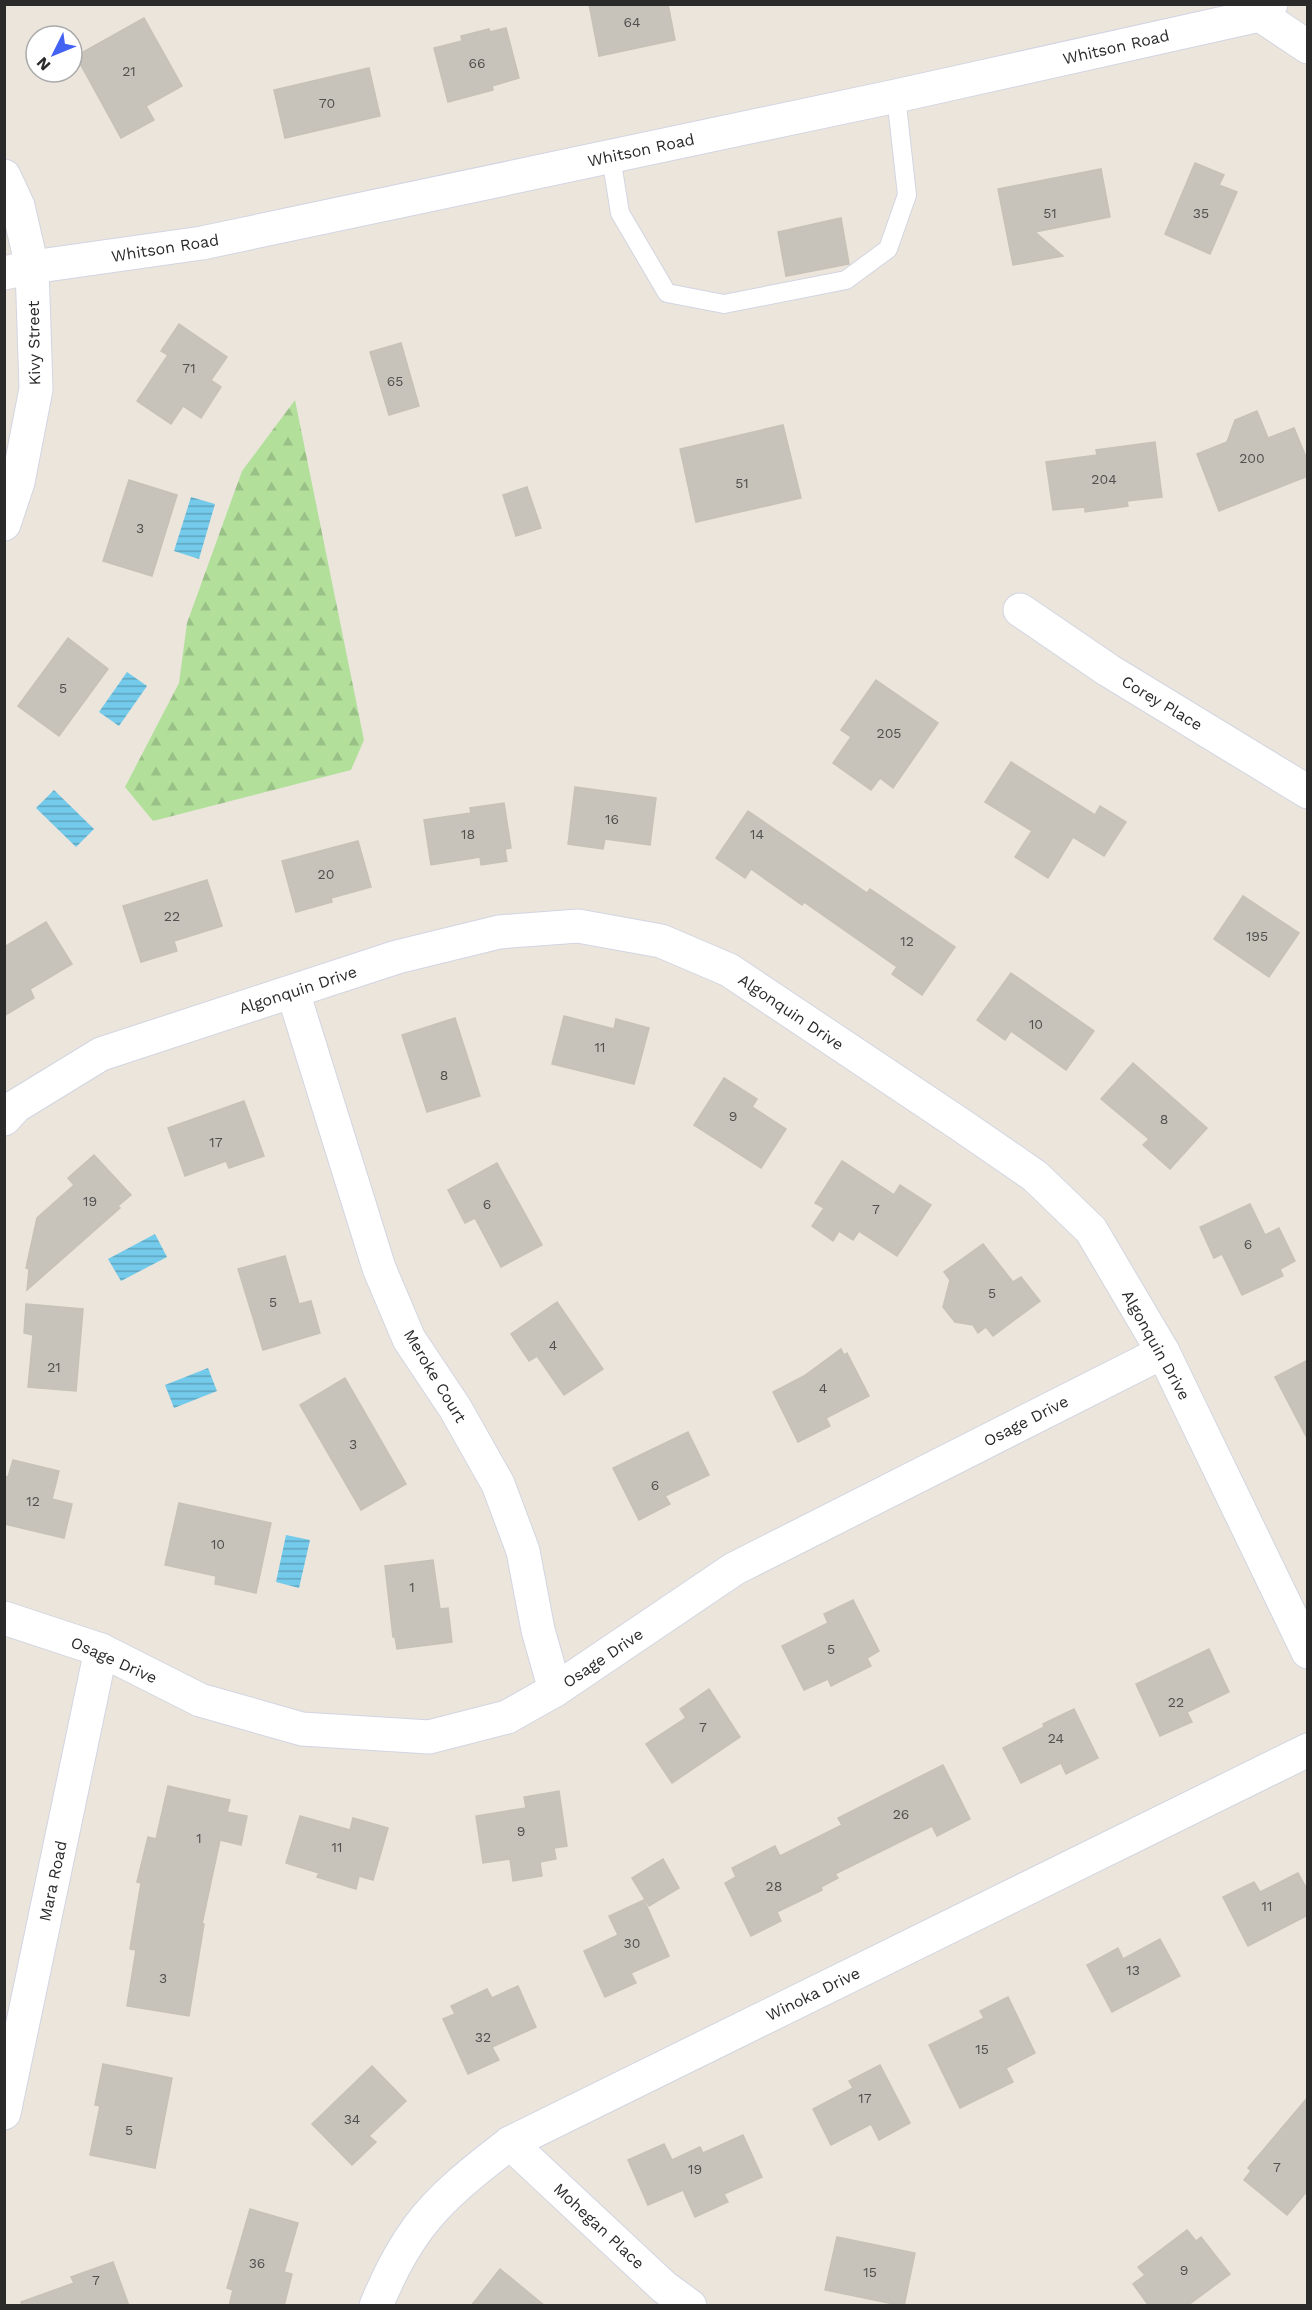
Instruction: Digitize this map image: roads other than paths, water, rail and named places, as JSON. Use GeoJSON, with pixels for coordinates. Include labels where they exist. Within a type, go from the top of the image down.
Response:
{"type":"FeatureCollection","features":[{"type":"Feature","properties":{"kind":"street"},"geometry":{"type":"LineString","coordinates":[[1260,8],[1308,47]]}},
{"type":"Feature","properties":{"kind":"street","name":"Whitson Road"},"geometry":{"type":"LineString","coordinates":[[18,270],[202,243],[611,157],[897,96],[1260,8]]}},
{"type":"Feature","properties":{"kind":"street","name":"Kivy Street"},"geometry":{"type":"LineString","coordinates":[[4,176],[18,206],[18,270],[36,389],[18,482],[4,524]]}},
{"type":"Feature","properties":{"kind":"street","name":"Corey Place"},"geometry":{"type":"LineString","coordinates":[[1020,610],[1108,670],[1308,792]]}},
{"type":"Feature","properties":{"kind":"street","name":"Algonquin Drive"},"geometry":{"type":"LineString","coordinates":[[4,1119],[16,1106],[101,1054],[398,957],[499,932],[578,926],[661,941],[729,970],[1035,1176],[1091,1230],[1163,1352],[1308,1652]]}},
{"type":"Feature","properties":{"kind":"street","name":"Meroke Court"},"geometry":{"type":"LineString","coordinates":[[293,992],[380,1268],[409,1339],[455,1408],[493,1474],[523,1551],[538,1630],[555,1690]]}},
{"type":"Feature","properties":{"kind":"street","name":"Osage Drive"},"geometry":{"type":"LineString","coordinates":[[4,1618],[102,1650],[200,1700],[302,1729],[429,1737],[507,1717],[555,1690],[734,1569],[1163,1352]]}},
{"type":"Feature","properties":{"kind":"street","name":"Mara Road"},"geometry":{"type":"LineString","coordinates":[[4,2113],[102,1650]]}},
{"type":"Feature","properties":{"kind":"street","name":"Winoka Drive"},"geometry":{"type":"LineString","coordinates":[[376,2306],[387,2279],[418,2227],[466,2176],[510,2143],[1308,1750]]}},
{"type":"Feature","properties":{"kind":"street","name":"Mohegan Place"},"geometry":{"type":"LineString","coordinates":[[510,2143],[664,2287],[690,2306]]}},
{"type":"Feature","properties":{"kind":"lane"},"geometry":{"type":"LineString","coordinates":[[611,157],[620,213],[667,293],[724,304],[846,280],[888,249],[907,195],[897,96]]}},
{"type":"Feature","properties":{"kind":"water"},"geometry":{"type":"Polygon","coordinates":[[[191,497],[215,504],[199,559],[174,551],[191,497]]]}},
{"type":"Feature","properties":{"kind":"water"},"geometry":{"type":"Polygon","coordinates":[[[127,672],[147,686],[119,726],[99,712],[127,672]]]}},
{"type":"Feature","properties":{"kind":"water"},"geometry":{"type":"Polygon","coordinates":[[[54,790],[94,829],[76,847],[36,808],[54,790]]]}},
{"type":"Feature","properties":{"kind":"water"},"geometry":{"type":"Polygon","coordinates":[[[155,1234],[167,1257],[121,1281],[108,1259],[155,1234]]]}},
{"type":"Feature","properties":{"kind":"water"},"geometry":{"type":"Polygon","coordinates":[[[208,1368],[217,1391],[174,1408],[165,1385],[208,1368]]]}},
{"type":"Feature","properties":{"kind":"water"},"geometry":{"type":"Polygon","coordinates":[[[286,1535],[310,1540],[299,1588],[276,1582],[286,1535]]]}}]}
